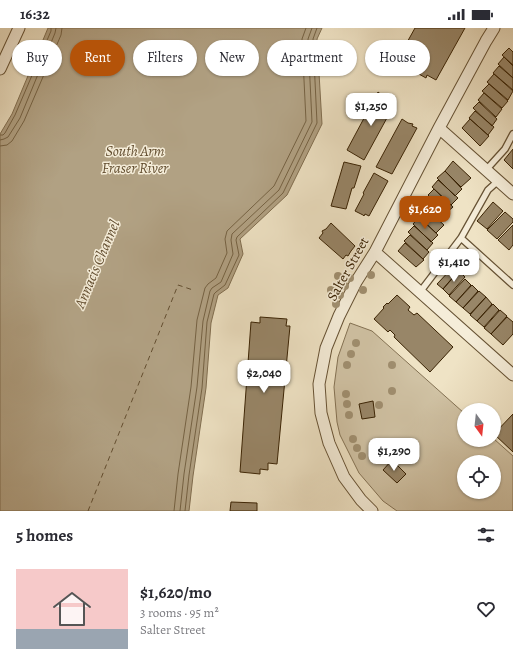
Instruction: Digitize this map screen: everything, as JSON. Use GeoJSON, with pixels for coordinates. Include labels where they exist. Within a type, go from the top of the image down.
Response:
{"type":"FeatureCollection","features":[{"type":"Feature","properties":{"kind":"street"},"geometry":{"type":"LineString","coordinates":[[0,69],[19,28]]}},
{"type":"Feature","properties":{"kind":"street","name":"Salter Street"},"geometry":{"type":"LineString","coordinates":[[372,511],[361,500],[344,477],[329,443],[321,413],[319,384],[326,348],[339,316],[356,282],[375,252],[439,128],[494,28]]}},
{"type":"Feature","properties":{"kind":"street"},"geometry":{"type":"LineString","coordinates":[[439,128],[513,194]]}},
{"type":"Feature","properties":{"kind":"street"},"geometry":{"type":"LineString","coordinates":[[375,252],[513,375]]}},
{"type":"Feature","properties":{"kind":"lane"},"geometry":{"type":"LineString","coordinates":[[486,170],[505,148],[513,134]]}},
{"type":"Feature","properties":{"kind":"lane"},"geometry":{"type":"LineString","coordinates":[[420,292],[461,238],[488,190],[498,181]]}},
{"type":"Feature","properties":{"kind":"lane"},"geometry":{"type":"LineString","coordinates":[[461,238],[513,285]]}},
{"type":"Feature","properties":{"kind":"shaded area"},"geometry":{"type":"Polygon","coordinates":[[[350,323],[372,331],[457,407],[457,447],[501,447],[501,445],[513,456],[513,511],[397,511],[383,501],[359,473],[340,435],[337,422],[334,387],[338,357],[350,323]]]}},
{"type":"Feature","properties":{"kind":"water","name":"South Arm Fraser River"},"geometry":{"type":"Polygon","coordinates":[[[48,28],[322,28],[317,40],[267,40],[267,76],[319,76],[322,124],[287,195],[240,239],[243,254],[228,288],[218,295],[211,323],[206,388],[189,511],[0,511],[0,134],[12,114],[28,76],[62,76],[62,40],[43,40],[48,28]]]}},
{"type":"Feature","properties":{"kind":"building"},"geometry":{"type":"Polygon","coordinates":[[[415,28],[465,28],[436,80],[429,76],[430,40],[408,40],[415,28]]]}},
{"type":"Feature","properties":{"kind":"building"},"geometry":{"type":"Polygon","coordinates":[[[509,48],[513,52],[513,65],[502,55],[509,48]]]}},
{"type":"Feature","properties":{"kind":"building"},"geometry":{"type":"Polygon","coordinates":[[[504,57],[513,66],[513,78],[498,64],[504,57]]]}},
{"type":"Feature","properties":{"kind":"building"},"geometry":{"type":"Polygon","coordinates":[[[499,66],[513,78],[513,90],[493,73],[499,66]]]}},
{"type":"Feature","properties":{"kind":"building"},"geometry":{"type":"Polygon","coordinates":[[[494,74],[513,91],[508,100],[487,82],[494,74]]]}},
{"type":"Feature","properties":{"kind":"building"},"geometry":{"type":"Polygon","coordinates":[[[489,84],[508,101],[502,108],[482,91],[489,84]]]}},
{"type":"Feature","properties":{"kind":"building"},"geometry":{"type":"Polygon","coordinates":[[[378,92],[394,105],[364,160],[347,150],[378,92]]]}},
{"type":"Feature","properties":{"kind":"building"},"geometry":{"type":"Polygon","coordinates":[[[484,93],[502,109],[496,117],[478,100],[484,93]]]}},
{"type":"Feature","properties":{"kind":"building"},"geometry":{"type":"Polygon","coordinates":[[[479,102],[497,119],[492,126],[473,108],[479,102]]]}},
{"type":"Feature","properties":{"kind":"building"},"geometry":{"type":"Polygon","coordinates":[[[475,111],[494,127],[488,135],[469,118],[475,111]]]}},
{"type":"Feature","properties":{"kind":"building"},"geometry":{"type":"Polygon","coordinates":[[[402,119],[413,124],[412,126],[417,128],[392,174],[376,167],[402,119]]]}},
{"type":"Feature","properties":{"kind":"building"},"geometry":{"type":"Polygon","coordinates":[[[470,119],[489,136],[480,146],[462,128],[470,119]]]}},
{"type":"Feature","properties":{"kind":"building"},"geometry":{"type":"Polygon","coordinates":[[[513,149],[513,169],[504,160],[513,149]]]}},
{"type":"Feature","properties":{"kind":"building"},"geometry":{"type":"Polygon","coordinates":[[[453,161],[471,178],[461,187],[445,171],[453,161]]]}},
{"type":"Feature","properties":{"kind":"building"},"geometry":{"type":"Polygon","coordinates":[[[344,162],[361,166],[354,188],[352,188],[346,209],[331,206],[344,162]]]}},
{"type":"Feature","properties":{"kind":"building"},"geometry":{"type":"Polygon","coordinates":[[[445,171],[462,189],[455,196],[437,178],[445,171]]]}},
{"type":"Feature","properties":{"kind":"building"},"geometry":{"type":"Polygon","coordinates":[[[374,173],[388,181],[369,216],[365,214],[364,216],[355,211],[374,173]]]}},
{"type":"Feature","properties":{"kind":"building"},"geometry":{"type":"Polygon","coordinates":[[[438,180],[458,198],[451,205],[432,187],[438,180]]]}},
{"type":"Feature","properties":{"kind":"building"},"geometry":{"type":"Polygon","coordinates":[[[434,189],[453,207],[446,213],[428,195],[434,189]]]}},
{"type":"Feature","properties":{"kind":"building"},"geometry":{"type":"Polygon","coordinates":[[[429,197],[448,215],[441,222],[423,205],[429,197]]]}},
{"type":"Feature","properties":{"kind":"building"},"geometry":{"type":"Polygon","coordinates":[[[493,202],[503,211],[487,229],[477,221],[493,202]]]}},
{"type":"Feature","properties":{"kind":"building"},"geometry":{"type":"Polygon","coordinates":[[[424,207],[444,225],[436,233],[417,215],[424,207]]]}},
{"type":"Feature","properties":{"kind":"building"},"geometry":{"type":"Polygon","coordinates":[[[505,212],[513,219],[513,222],[497,239],[487,230],[505,212]]]}},
{"type":"Feature","properties":{"kind":"building"},"geometry":{"type":"Polygon","coordinates":[[[419,217],[438,235],[431,242],[413,224],[419,217]]]}},
{"type":"Feature","properties":{"kind":"building"},"geometry":{"type":"Polygon","coordinates":[[[331,223],[355,246],[348,256],[346,255],[343,259],[319,238],[323,233],[322,231],[331,223]]]}},
{"type":"Feature","properties":{"kind":"building"},"geometry":{"type":"Polygon","coordinates":[[[513,225],[513,245],[509,250],[498,240],[513,225]]]}},
{"type":"Feature","properties":{"kind":"building"},"geometry":{"type":"Polygon","coordinates":[[[414,226],[433,243],[427,250],[408,232],[414,226]]]}},
{"type":"Feature","properties":{"kind":"building"},"geometry":{"type":"Polygon","coordinates":[[[410,235],[429,252],[423,259],[404,241],[410,235]]]}},
{"type":"Feature","properties":{"kind":"building"},"geometry":{"type":"Polygon","coordinates":[[[405,243],[424,260],[416,267],[398,251],[405,243]]]}},
{"type":"Feature","properties":{"kind":"building"},"geometry":{"type":"Polygon","coordinates":[[[454,266],[459,270],[443,289],[437,284],[454,266]]]}},
{"type":"Feature","properties":{"kind":"building"},"geometry":{"type":"Polygon","coordinates":[[[459,271],[465,277],[449,295],[443,289],[459,271]]]}},
{"type":"Feature","properties":{"kind":"building"},"geometry":{"type":"Polygon","coordinates":[[[465,279],[471,285],[456,302],[449,296],[465,279]]]}},
{"type":"Feature","properties":{"kind":"building"},"geometry":{"type":"Polygon","coordinates":[[[472,285],[478,291],[463,308],[456,302],[472,285]]]}},
{"type":"Feature","properties":{"kind":"building"},"geometry":{"type":"Polygon","coordinates":[[[479,291],[486,297],[470,314],[463,308],[479,291]]]}},
{"type":"Feature","properties":{"kind":"building"},"geometry":{"type":"Polygon","coordinates":[[[397,295],[410,307],[408,310],[414,315],[417,313],[453,347],[430,372],[394,337],[395,335],[390,330],[388,332],[374,319],[384,308],[383,307],[397,295]]]}},
{"type":"Feature","properties":{"kind":"building"},"geometry":{"type":"Polygon","coordinates":[[[486,297],[492,304],[477,321],[470,315],[486,297]]]}},
{"type":"Feature","properties":{"kind":"building"},"geometry":{"type":"Polygon","coordinates":[[[493,304],[499,310],[484,327],[477,321],[493,304]]]}},
{"type":"Feature","properties":{"kind":"building"},"geometry":{"type":"Polygon","coordinates":[[[500,310],[507,316],[491,334],[484,328],[500,310]]]}},
{"type":"Feature","properties":{"kind":"building"},"geometry":{"type":"Polygon","coordinates":[[[260,317],[287,319],[286,326],[290,326],[277,464],[268,463],[268,470],[260,469],[260,474],[240,472],[251,322],[260,323],[260,317]]]}},
{"type":"Feature","properties":{"kind":"building"},"geometry":{"type":"Polygon","coordinates":[[[507,317],[513,322],[513,334],[503,345],[491,334],[507,317]]]}},
{"type":"Feature","properties":{"kind":"building"},"geometry":{"type":"Polygon","coordinates":[[[373,401],[375,417],[362,419],[359,404],[373,401]]]}},
{"type":"Feature","properties":{"kind":"building"},"geometry":{"type":"Polygon","coordinates":[[[513,414],[513,452],[501,441],[501,427],[513,414]]]}},
{"type":"Feature","properties":{"kind":"building"},"geometry":{"type":"Polygon","coordinates":[[[392,460],[406,474],[397,483],[383,470],[392,460]]]}},
{"type":"Feature","properties":{"kind":"building"},"geometry":{"type":"Polygon","coordinates":[[[231,502],[257,503],[257,511],[230,511],[231,502]]]}},
{"type":"Feature","properties":{"kind":"ferry route"},"geometry":{"type":"LineString","coordinates":[[88,511],[178,285],[193,290]]}},
{"type":"Feature","properties":{"kind":"water label","name":"Annacis Channel"},"geometry":{"type":"Point","coordinates":[97,264]}}]}
